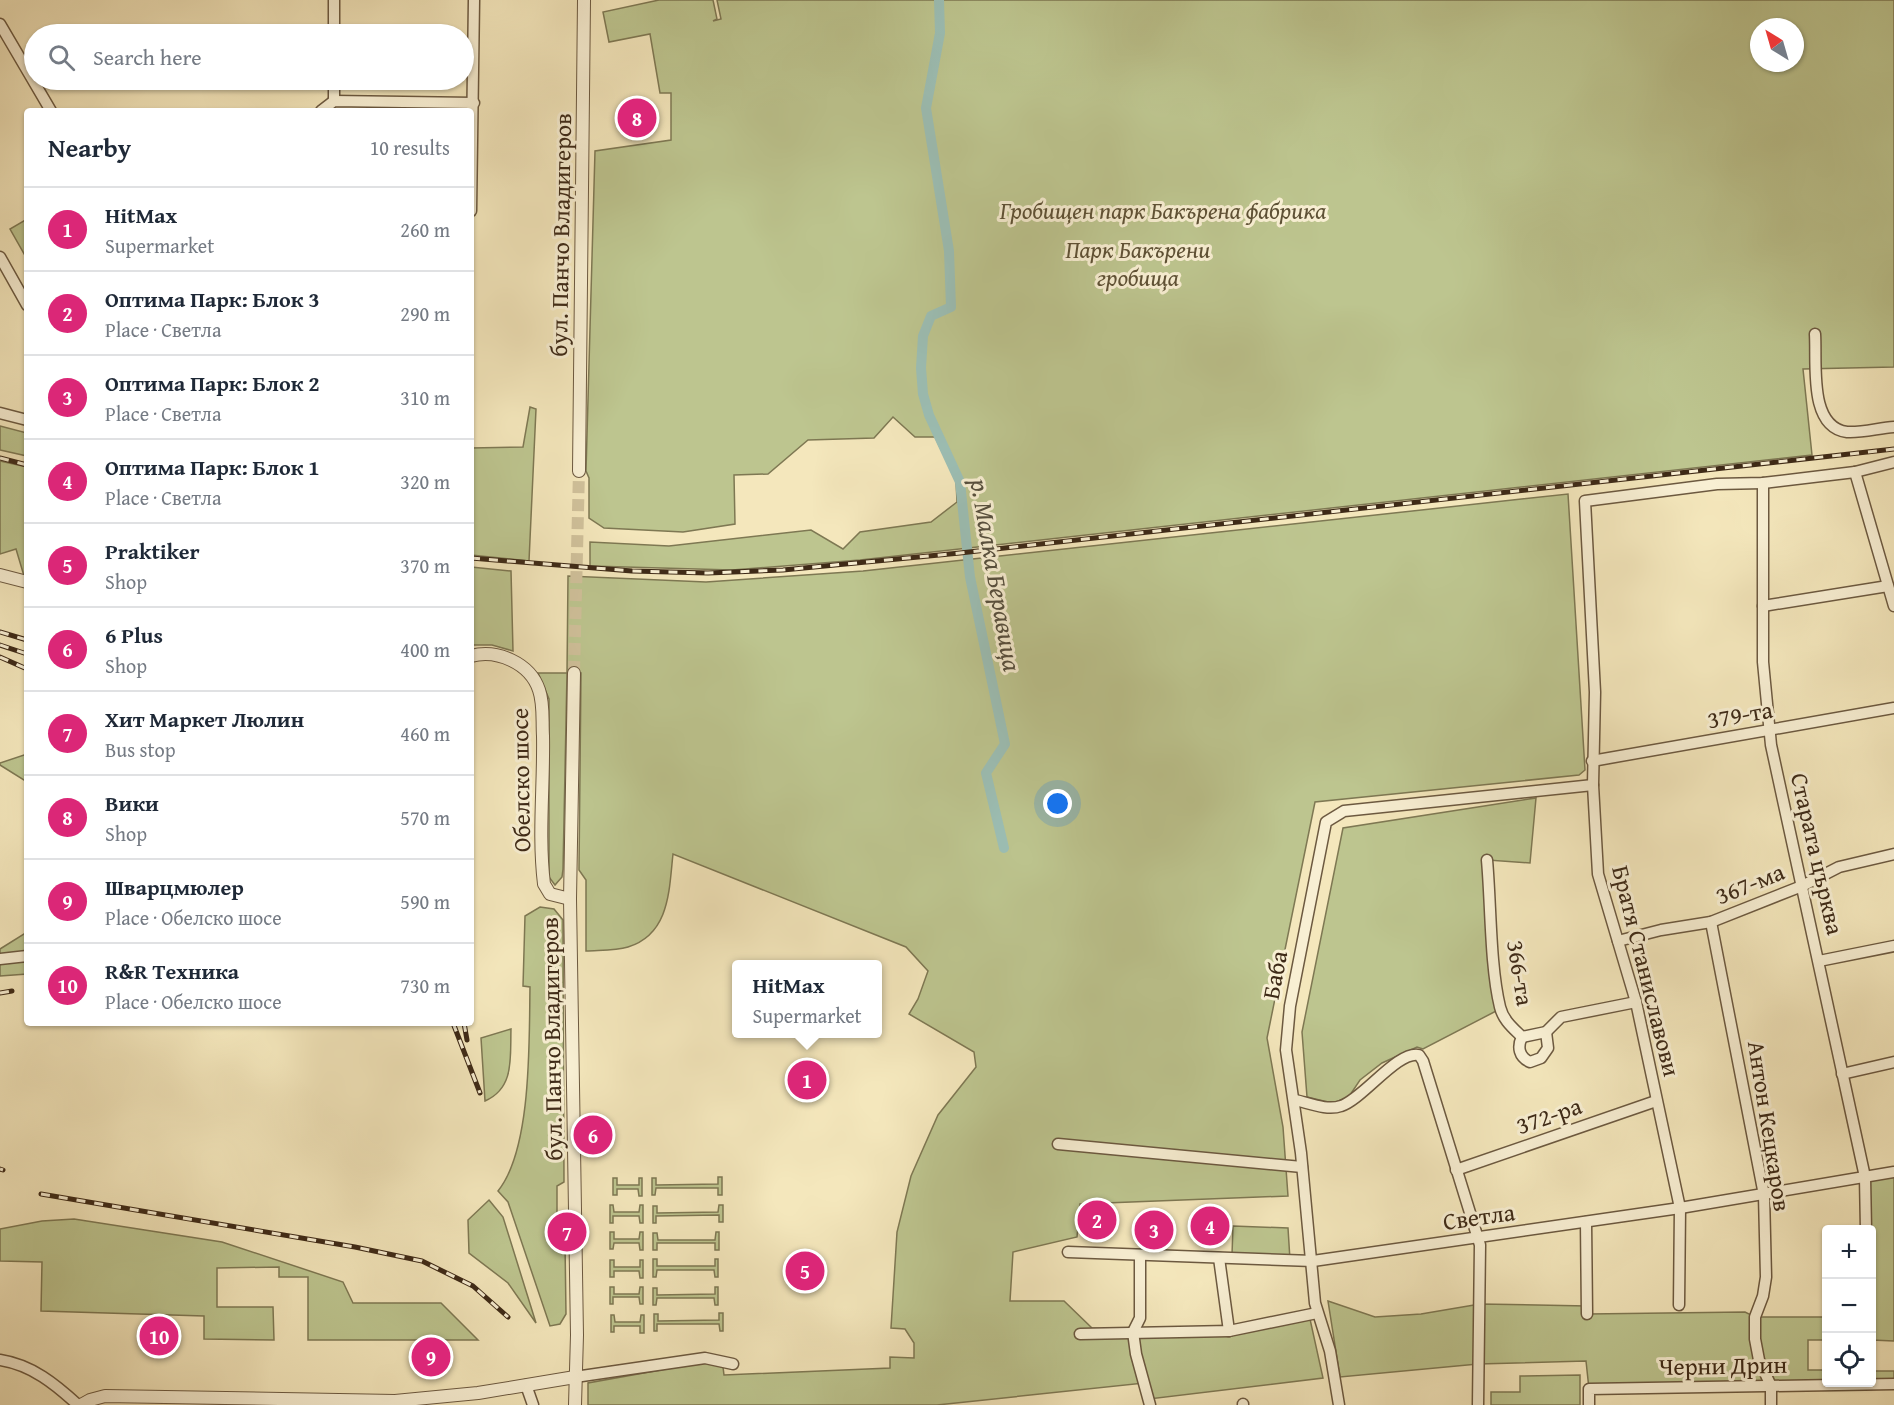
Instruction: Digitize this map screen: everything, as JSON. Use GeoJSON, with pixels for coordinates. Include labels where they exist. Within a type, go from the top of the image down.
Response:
{"type":"FeatureCollection","features":[{"type":"Feature","properties":{"kind":"street"},"geometry":{"type":"LineString","coordinates":[[334,0],[334,24]]}},
{"type":"Feature","properties":{"kind":"street"},"geometry":{"type":"LineString","coordinates":[[474,0],[474,108]]}},
{"type":"Feature","properties":{"kind":"street","name":"бул. Панчо Владигеров"},"geometry":{"type":"LineString","coordinates":[[579,471],[584,0]]}},
{"type":"Feature","properties":{"kind":"street"},"geometry":{"type":"LineString","coordinates":[[0,24],[24,65]]}},
{"type":"Feature","properties":{"kind":"street"},"geometry":{"type":"LineString","coordinates":[[39,90],[49,108]]}},
{"type":"Feature","properties":{"kind":"street"},"geometry":{"type":"LineString","coordinates":[[334,90],[334,101]]}},
{"type":"Feature","properties":{"kind":"street"},"geometry":{"type":"LineString","coordinates":[[325,108],[334,101],[474,103]]}},
{"type":"Feature","properties":{"kind":"street"},"geometry":{"type":"LineString","coordinates":[[0,257],[24,300]]}},
{"type":"Feature","properties":{"kind":"street"},"geometry":{"type":"LineString","coordinates":[[1815,334],[1819,408],[1826,420],[1835,428],[1848,432],[1894,427]]}},
{"type":"Feature","properties":{"kind":"street"},"geometry":{"type":"LineString","coordinates":[[0,413],[24,419]]}},
{"type":"Feature","properties":{"kind":"street"},"geometry":{"type":"LineString","coordinates":[[1763,483],[1856,472],[1894,462]]}},
{"type":"Feature","properties":{"kind":"street"},"geometry":{"type":"LineString","coordinates":[[1856,472],[1894,606]]}},
{"type":"Feature","properties":{"kind":"street","name":"Братя Станиславови"},"geometry":{"type":"LineString","coordinates":[[1679,1305],[1680,1208],[1636,1002],[1598,874],[1592,761],[1595,692],[1585,501],[1718,484],[1763,483]]}},
{"type":"Feature","properties":{"kind":"street","name":"Старата църква"},"geometry":{"type":"LineString","coordinates":[[1763,483],[1763,662],[1770,731],[1865,1177],[1866,1225]]}},
{"type":"Feature","properties":{"kind":"street"},"geometry":{"type":"LineString","coordinates":[[0,575],[24,581]]}},
{"type":"Feature","properties":{"kind":"street"},"geometry":{"type":"LineString","coordinates":[[1763,606],[1888,586]]}},
{"type":"Feature","properties":{"kind":"street","name":"Обелско шосе"},"geometry":{"type":"LineString","coordinates":[[474,656],[495,655],[517,662],[535,680],[539,690],[543,737],[544,884],[550,894],[570,899]]}},
{"type":"Feature","properties":{"kind":"street","name":"бул. Панчо Владигеров"},"geometry":{"type":"LineString","coordinates":[[574,673],[570,899],[575,1405]]}},
{"type":"Feature","properties":{"kind":"street","name":"379-та"},"geometry":{"type":"LineString","coordinates":[[1592,761],[1894,708]]}},
{"type":"Feature","properties":{"kind":"street","name":"Баба"},"geometry":{"type":"LineString","coordinates":[[1339,1405],[1330,1351],[1317,1313],[1295,1100],[1286,1050],[1287,1024],[1326,822],[1344,811],[1593,785]]}},
{"type":"Feature","properties":{"kind":"street","name":"367-ма"},"geometry":{"type":"LineString","coordinates":[[1618,941],[1661,930],[1711,922],[1802,886],[1839,867],[1894,854]]}},
{"type":"Feature","properties":{"kind":"street","name":"366-та"},"geometry":{"type":"LineString","coordinates":[[1487,860],[1500,1009],[1509,1024],[1522,1037],[1546,1032],[1561,1017],[1636,1002]]}},
{"type":"Feature","properties":{"kind":"street","name":"Антон Кецкаров"},"geometry":{"type":"LineString","coordinates":[[1711,922],[1764,1195],[1766,1277],[1763,1296],[1755,1317],[1755,1339],[1759,1360],[1771,1386],[1771,1405]]}},
{"type":"Feature","properties":{"kind":"street"},"geometry":{"type":"LineString","coordinates":[[1819,960],[1894,946]]}},
{"type":"Feature","properties":{"kind":"street"},"geometry":{"type":"LineString","coordinates":[[0,960],[24,956]]}},
{"type":"Feature","properties":{"kind":"street"},"geometry":{"type":"LineString","coordinates":[[1522,1037],[1519,1049],[1521,1055],[1530,1062],[1536,1061],[1548,1048],[1546,1032]]}},
{"type":"Feature","properties":{"kind":"street"},"geometry":{"type":"LineString","coordinates":[[1295,1100],[1329,1108],[1341,1106],[1354,1099],[1404,1059],[1414,1054],[1419,1055],[1423,1061],[1479,1239],[1478,1405]]}},
{"type":"Feature","properties":{"kind":"street"},"geometry":{"type":"LineString","coordinates":[[1842,1074],[1894,1062]]}},
{"type":"Feature","properties":{"kind":"street","name":"372-ра"},"geometry":{"type":"LineString","coordinates":[[1456,1170],[1656,1101]]}},
{"type":"Feature","properties":{"kind":"street"},"geometry":{"type":"LineString","coordinates":[[1058,1144],[1302,1167]]}},
{"type":"Feature","properties":{"kind":"street","name":"Светла"},"geometry":{"type":"LineString","coordinates":[[1068,1252],[1313,1261],[1479,1239],[1764,1195],[1894,1172]]}},
{"type":"Feature","properties":{"kind":"street"},"geometry":{"type":"LineString","coordinates":[[1586,1222],[1587,1314]]}},
{"type":"Feature","properties":{"kind":"street"},"geometry":{"type":"LineString","coordinates":[[1140,1255],[1140,1318],[1133,1332],[1136,1354],[1150,1405]]}},
{"type":"Feature","properties":{"kind":"street"},"geometry":{"type":"LineString","coordinates":[[1219,1258],[1228,1331]]}},
{"type":"Feature","properties":{"kind":"street"},"geometry":{"type":"LineString","coordinates":[[1080,1335],[1228,1331],[1317,1313]]}},
{"type":"Feature","properties":{"kind":"street"},"geometry":{"type":"LineString","coordinates":[[0,1360],[31,1369],[56,1385],[80,1405],[105,1396],[394,1401],[478,1393],[705,1358],[734,1364]]}},
{"type":"Feature","properties":{"kind":"street","name":"Черни Дрин"},"geometry":{"type":"LineString","coordinates":[[1589,1405],[1589,1389],[1894,1383]]}},
{"type":"Feature","properties":{"kind":"street"},"geometry":{"type":"LineString","coordinates":[[526,1384],[533,1405]]}},
{"type":"Feature","properties":{"kind":"green space","name":"Парк Бакърени гробища"},"geometry":{"type":"Polygon","coordinates":[[[659,0],[713,0],[717,19],[713,21],[721,19],[717,0],[1894,0],[1894,367],[1803,369],[1812,455],[860,560],[732,570],[590,566],[590,542],[669,546],[811,530],[843,549],[860,532],[931,522],[957,502],[956,480],[935,437],[915,437],[893,417],[874,438],[808,440],[768,474],[734,475],[735,524],[683,532],[604,528],[589,518],[589,478],[586,471],[595,151],[671,140],[671,93],[660,93],[650,34],[609,42],[603,12],[659,0]]]}},
{"type":"Feature","properties":{"kind":"green space"},"geometry":{"type":"Polygon","coordinates":[[[24,221],[24,254],[10,229],[24,221]]]}},
{"type":"Feature","properties":{"kind":"green space"},"geometry":{"type":"Polygon","coordinates":[[[530,407],[536,409],[529,561],[474,555],[474,448],[523,447],[530,407]]]}},
{"type":"Feature","properties":{"kind":"green space"},"geometry":{"type":"Polygon","coordinates":[[[0,426],[24,432],[24,455],[0,450],[0,426]]]}},
{"type":"Feature","properties":{"kind":"green space"},"geometry":{"type":"Polygon","coordinates":[[[0,461],[24,466],[24,576],[16,549],[0,554],[0,461]]]}},
{"type":"Feature","properties":{"kind":"green space"},"geometry":{"type":"Polygon","coordinates":[[[1568,494],[1585,770],[1579,775],[1315,802],[1267,1038],[1283,1127],[1288,1196],[1080,1204],[1077,1237],[1013,1252],[1010,1301],[1064,1301],[1092,1328],[1178,1333],[1310,1319],[1323,1378],[1149,1399],[1144,1383],[937,1405],[588,1405],[588,1383],[722,1359],[724,1375],[890,1368],[890,1357],[914,1358],[914,1343],[905,1329],[891,1328],[897,1232],[911,1176],[938,1115],[976,1067],[974,1052],[909,1014],[918,999],[928,971],[906,947],[673,854],[665,909],[652,932],[642,941],[628,947],[586,951],[586,880],[579,870],[581,673],[567,673],[568,576],[706,582],[863,571],[1568,494]]]}},
{"type":"Feature","properties":{"kind":"green space"},"geometry":{"type":"Polygon","coordinates":[[[474,567],[511,571],[513,651],[492,645],[474,645],[474,567]]]}},
{"type":"Feature","properties":{"kind":"green space"},"geometry":{"type":"Polygon","coordinates":[[[538,673],[567,673],[563,869],[562,877],[555,885],[549,877],[549,699],[538,673]]]}},
{"type":"Feature","properties":{"kind":"green space"},"geometry":{"type":"Polygon","coordinates":[[[24,755],[24,780],[0,765],[0,763],[24,755]]]}},
{"type":"Feature","properties":{"kind":"green space"},"geometry":{"type":"Polygon","coordinates":[[[1536,798],[1530,863],[1488,860],[1500,1009],[1423,1049],[1417,1047],[1382,1063],[1360,1080],[1348,1098],[1332,1103],[1307,1097],[1302,1032],[1343,828],[1536,798]]]}},
{"type":"Feature","properties":{"kind":"green space"},"geometry":{"type":"Polygon","coordinates":[[[540,907],[554,909],[563,920],[564,1182],[557,1186],[557,1238],[565,1243],[566,1314],[560,1324],[550,1326],[508,1202],[498,1191],[509,1172],[523,1122],[528,1064],[530,987],[523,986],[525,916],[540,907]]]}},
{"type":"Feature","properties":{"kind":"green space"},"geometry":{"type":"Polygon","coordinates":[[[24,934],[24,974],[0,976],[0,949],[24,934]]]}},
{"type":"Feature","properties":{"kind":"green space"},"geometry":{"type":"Polygon","coordinates":[[[511,1029],[510,1061],[506,1080],[495,1095],[485,1101],[481,1038],[511,1029]]]}},
{"type":"Feature","properties":{"kind":"green space"},"geometry":{"type":"Polygon","coordinates":[[[1894,1172],[1894,1341],[1876,1340],[1876,1225],[1866,1225],[1865,1177],[1894,1172]]]}},
{"type":"Feature","properties":{"kind":"green space"},"geometry":{"type":"Polygon","coordinates":[[[718,1177],[722,1177],[722,1195],[718,1195],[718,1188],[656,1188],[655,1195],[652,1195],[652,1178],[656,1178],[656,1185],[718,1184],[718,1177]]]}},
{"type":"Feature","properties":{"kind":"green space"},"geometry":{"type":"Polygon","coordinates":[[[613,1178],[617,1178],[617,1185],[639,1185],[639,1178],[642,1178],[642,1196],[639,1196],[638,1189],[617,1189],[617,1195],[613,1195],[613,1178]]]}},
{"type":"Feature","properties":{"kind":"green space"},"geometry":{"type":"Polygon","coordinates":[[[489,1200],[503,1217],[536,1323],[508,1283],[469,1253],[468,1220],[489,1200]]]}},
{"type":"Feature","properties":{"kind":"green space"},"geometry":{"type":"Polygon","coordinates":[[[610,1205],[613,1205],[614,1212],[639,1212],[640,1205],[643,1205],[643,1223],[640,1223],[639,1216],[613,1216],[613,1223],[610,1223],[610,1205]]]}},
{"type":"Feature","properties":{"kind":"green space"},"geometry":{"type":"Polygon","coordinates":[[[719,1205],[723,1205],[723,1222],[719,1222],[719,1215],[656,1216],[656,1223],[653,1223],[653,1206],[657,1206],[657,1213],[718,1212],[719,1205]]]}},
{"type":"Feature","properties":{"kind":"green space"},"geometry":{"type":"Polygon","coordinates":[[[74,1219],[222,1242],[343,1282],[353,1303],[441,1303],[478,1340],[308,1340],[308,1277],[279,1277],[279,1267],[217,1268],[217,1307],[273,1307],[274,1340],[204,1339],[204,1316],[41,1311],[42,1262],[0,1261],[0,1229],[42,1221],[74,1219]]]}},
{"type":"Feature","properties":{"kind":"green space"},"geometry":{"type":"Polygon","coordinates":[[[1233,1226],[1288,1228],[1290,1260],[1232,1255],[1233,1226]]]}},
{"type":"Feature","properties":{"kind":"green space"},"geometry":{"type":"Polygon","coordinates":[[[610,1232],[614,1232],[614,1239],[639,1239],[640,1232],[643,1232],[643,1250],[640,1250],[639,1243],[614,1243],[613,1249],[610,1249],[610,1232]]]}},
{"type":"Feature","properties":{"kind":"green space"},"geometry":{"type":"Polygon","coordinates":[[[716,1232],[719,1232],[719,1250],[715,1250],[715,1243],[657,1243],[657,1250],[653,1250],[653,1233],[657,1233],[658,1240],[715,1240],[716,1232]]]}},
{"type":"Feature","properties":{"kind":"green space"},"geometry":{"type":"Polygon","coordinates":[[[653,1259],[657,1259],[657,1266],[715,1266],[715,1259],[718,1259],[718,1277],[715,1277],[714,1270],[657,1270],[656,1277],[653,1277],[653,1259]]]}},
{"type":"Feature","properties":{"kind":"green space"},"geometry":{"type":"Polygon","coordinates":[[[610,1260],[614,1260],[614,1267],[640,1267],[640,1260],[643,1260],[643,1278],[640,1278],[639,1271],[614,1271],[614,1277],[610,1277],[610,1260]]]}},
{"type":"Feature","properties":{"kind":"green space"},"geometry":{"type":"Polygon","coordinates":[[[610,1287],[614,1287],[614,1294],[639,1294],[640,1287],[643,1287],[643,1304],[640,1304],[639,1297],[613,1297],[613,1304],[610,1304],[610,1287]]]}},
{"type":"Feature","properties":{"kind":"green space"},"geometry":{"type":"Polygon","coordinates":[[[715,1287],[718,1287],[718,1305],[715,1305],[714,1298],[657,1298],[656,1305],[653,1305],[653,1288],[657,1288],[657,1295],[715,1294],[715,1287]]]}},
{"type":"Feature","properties":{"kind":"green space"},"geometry":{"type":"Polygon","coordinates":[[[1328,1301],[1375,1317],[1421,1314],[1480,1304],[1587,1306],[1588,1314],[1745,1312],[1755,1317],[1822,1317],[1822,1340],[1808,1340],[1808,1370],[1822,1370],[1822,1385],[1589,1389],[1586,1361],[1478,1364],[1340,1377],[1328,1301]]]}},
{"type":"Feature","properties":{"kind":"green space"},"geometry":{"type":"Polygon","coordinates":[[[719,1313],[723,1313],[723,1331],[720,1331],[719,1324],[657,1324],[657,1331],[654,1331],[654,1314],[658,1314],[658,1321],[719,1320],[719,1313]]]}},
{"type":"Feature","properties":{"kind":"green space"},"geometry":{"type":"Polygon","coordinates":[[[611,1315],[614,1315],[615,1322],[640,1322],[641,1315],[644,1315],[644,1333],[640,1333],[640,1326],[614,1326],[614,1332],[611,1332],[611,1315]]]}},
{"type":"Feature","properties":{"kind":"green space"},"geometry":{"type":"Polygon","coordinates":[[[1876,1371],[1894,1371],[1894,1384],[1876,1384],[1876,1371]]]}},
{"type":"Feature","properties":{"kind":"green space"},"geometry":{"type":"Polygon","coordinates":[[[1580,1375],[1580,1405],[1491,1405],[1491,1392],[1520,1392],[1520,1376],[1580,1375]]]}},
{"type":"Feature","properties":{"kind":"waterway","name":"р. Малка Беравица"},"geometry":{"type":"LineString","coordinates":[[939,0],[940,33],[926,108],[949,251],[951,307],[931,316],[923,336],[921,368],[923,394],[929,415],[960,482],[970,577],[1005,744],[986,773],[1004,848]]}},
{"type":"Feature","properties":{"kind":"tunnel"},"geometry":{"type":"LineString","coordinates":[[574,673],[579,471]]}},
{"type":"Feature","properties":{"kind":"railway"},"geometry":{"type":"LineString","coordinates":[[474,558],[632,571],[708,573],[783,570],[960,553],[1894,449]]}},
{"type":"Feature","properties":{"kind":"railway"},"geometry":{"type":"LineString","coordinates":[[0,458],[24,464]]}},
{"type":"Feature","properties":{"kind":"railway"},"geometry":{"type":"LineString","coordinates":[[0,632],[24,639]]}},
{"type":"Feature","properties":{"kind":"railway"},"geometry":{"type":"LineString","coordinates":[[0,645],[24,653]]}},
{"type":"Feature","properties":{"kind":"railway"},"geometry":{"type":"LineString","coordinates":[[0,657],[24,668]]}},
{"type":"Feature","properties":{"kind":"railway"},"geometry":{"type":"LineString","coordinates":[[0,993],[12,991]]}},
{"type":"Feature","properties":{"kind":"railway"},"geometry":{"type":"LineString","coordinates":[[454,1026],[480,1093]]}},
{"type":"Feature","properties":{"kind":"railway"},"geometry":{"type":"LineString","coordinates":[[465,1026],[467,1040]]}},
{"type":"Feature","properties":{"kind":"railway"},"geometry":{"type":"LineString","coordinates":[[41,1194],[355,1247],[422,1261],[473,1286],[508,1317]]}},
{"type":"Feature","properties":{"kind":"place","name":"Вики"},"geometry":{"type":"Point","coordinates":[637,118]}},
{"type":"Feature","properties":{"kind":"place","name":"HitMax"},"geometry":{"type":"Point","coordinates":[807,1080]}},
{"type":"Feature","properties":{"kind":"place","name":"6 Plus"},"geometry":{"type":"Point","coordinates":[593,1135]}},
{"type":"Feature","properties":{"kind":"place","name":"Оптима Парк: Блок 3"},"geometry":{"type":"Point","coordinates":[1097,1220]}},
{"type":"Feature","properties":{"kind":"place","name":"Оптима Парк: Блок 1"},"geometry":{"type":"Point","coordinates":[1210,1226]}},
{"type":"Feature","properties":{"kind":"place","name":"Оптима Парк: Блок 2"},"geometry":{"type":"Point","coordinates":[1154,1230]}},
{"type":"Feature","properties":{"kind":"place","name":"Хит Маркет Люлин"},"geometry":{"type":"Point","coordinates":[567,1232]}},
{"type":"Feature","properties":{"kind":"place","name":"Praktiker"},"geometry":{"type":"Point","coordinates":[805,1271]}},
{"type":"Feature","properties":{"kind":"place","name":"R&R Техника"},"geometry":{"type":"Point","coordinates":[159,1336]}},
{"type":"Feature","properties":{"kind":"place","name":"Шварцмюлер"},"geometry":{"type":"Point","coordinates":[431,1357]}},
{"type":"Feature","properties":{"kind":"park label","name":"Гробищен парк Бакърена фабрика"},"geometry":{"type":"Point","coordinates":[1163,211]}}]}
